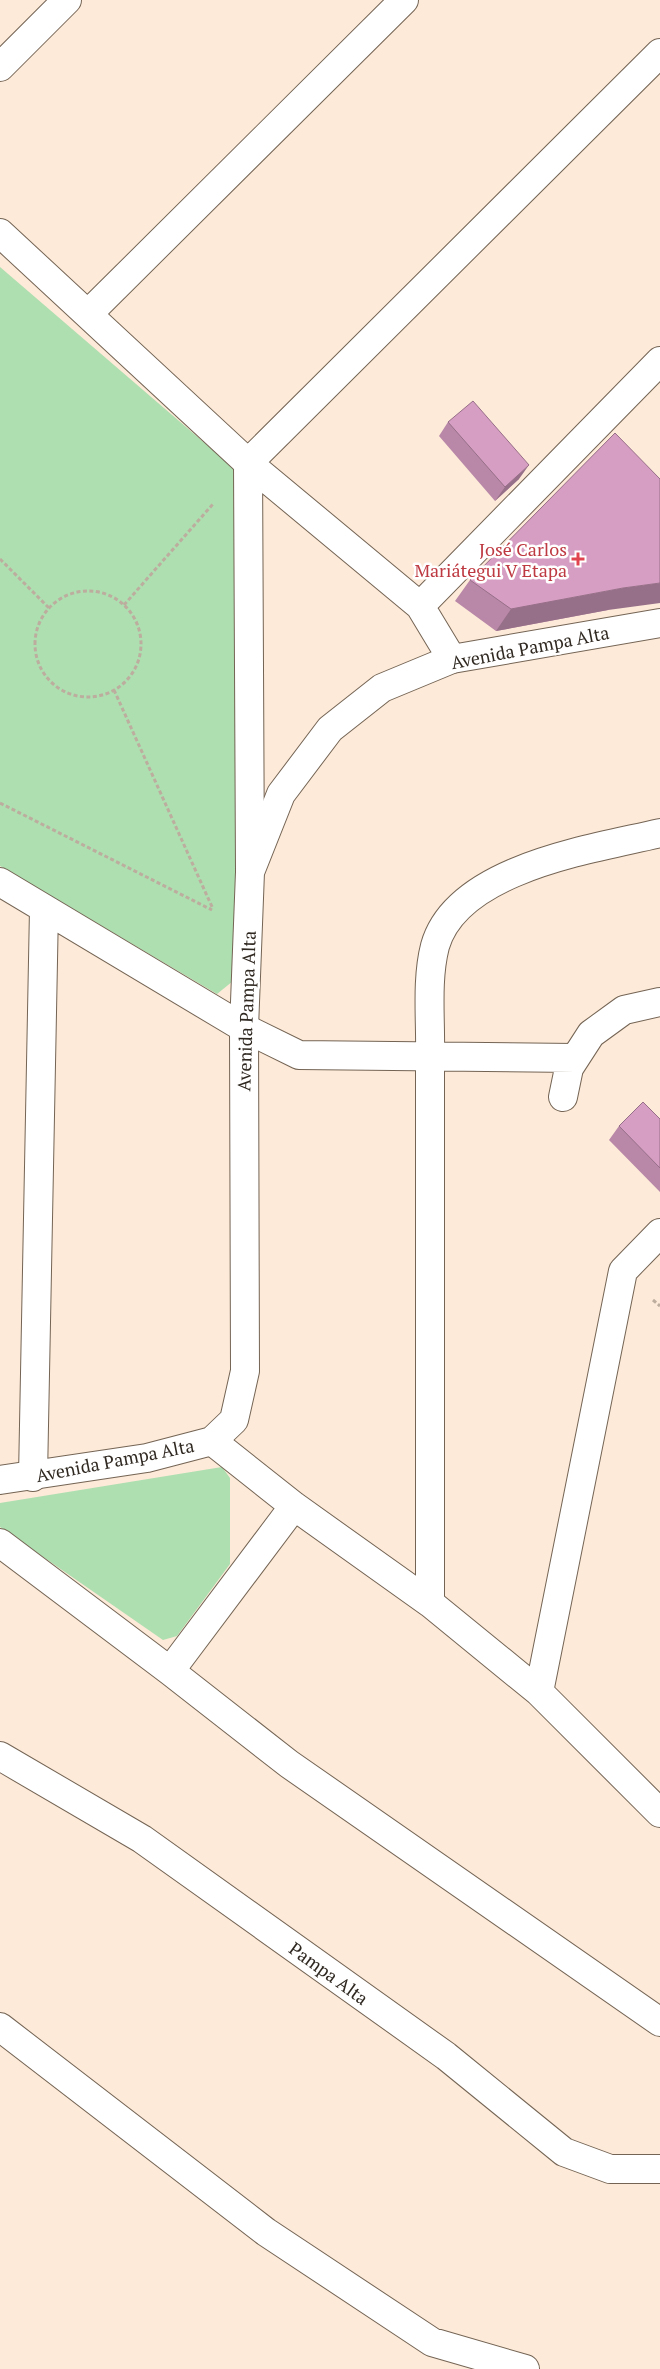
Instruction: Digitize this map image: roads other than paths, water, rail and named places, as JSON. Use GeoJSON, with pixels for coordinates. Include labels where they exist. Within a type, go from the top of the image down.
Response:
{"type":"FeatureCollection","features":[{"type":"Feature","properties":{"kind":"street"},"geometry":{"type":"LineString","coordinates":[[0,67],[67,0]]}},
{"type":"Feature","properties":{"kind":"street"},"geometry":{"type":"LineString","coordinates":[[89,312],[404,0]]}},
{"type":"Feature","properties":{"kind":"street"},"geometry":{"type":"LineString","coordinates":[[250,872],[248,463],[660,53]]}},
{"type":"Feature","properties":{"kind":"street"},"geometry":{"type":"LineString","coordinates":[[0,233],[89,312],[248,463],[420,606],[452,659]]}},
{"type":"Feature","properties":{"kind":"street"},"geometry":{"type":"LineString","coordinates":[[420,606],[660,361]]}},
{"type":"Feature","properties":{"kind":"street","name":"Avenida Pampa Alta"},"geometry":{"type":"LineString","coordinates":[[0,1480],[33,1477],[147,1458],[212,1441],[234,1420],[245,1371],[244,1028],[250,872],[281,794],[330,729],[382,688],[452,659],[660,623]]}},
{"type":"Feature","properties":{"kind":"street"},"geometry":{"type":"LineString","coordinates":[[430,1604],[430,1056],[431,970],[436,945],[453,913],[482,888],[517,872],[551,860],[660,833]]}},
{"type":"Feature","properties":{"kind":"street"},"geometry":{"type":"LineString","coordinates":[[0,882],[244,1028],[299,1055],[576,1058]]}},
{"type":"Feature","properties":{"kind":"street"},"geometry":{"type":"LineString","coordinates":[[33,1477],[44,908]]}},
{"type":"Feature","properties":{"kind":"street"},"geometry":{"type":"LineString","coordinates":[[563,1097],[569,1068],[591,1034],[624,1010],[660,1002]]}},
{"type":"Feature","properties":{"kind":"street"},"geometry":{"type":"LineString","coordinates":[[539,1692],[624,1271],[660,1233]]}},
{"type":"Feature","properties":{"kind":"street"},"geometry":{"type":"LineString","coordinates":[[212,1441],[294,1506],[430,1604],[539,1692],[660,1813]]}},
{"type":"Feature","properties":{"kind":"street"},"geometry":{"type":"LineString","coordinates":[[170,1670],[294,1506]]}},
{"type":"Feature","properties":{"kind":"street"},"geometry":{"type":"LineString","coordinates":[[0,1543],[170,1670],[289,1764],[660,2022]]}},
{"type":"Feature","properties":{"kind":"street","name":"Pampa Alta"},"geometry":{"type":"LineString","coordinates":[[0,1756],[142,1839],[446,2056],[564,2152],[610,2169],[660,2170]]}},
{"type":"Feature","properties":{"kind":"street"},"geometry":{"type":"LineString","coordinates":[[0,2027],[266,2232],[432,2342],[525,2369]]}},
{"type":"Feature","properties":{"kind":"place","name":"José Carlos Mariátegui V Etapa"},"geometry":{"type":"Point","coordinates":[578,559]}}]}
